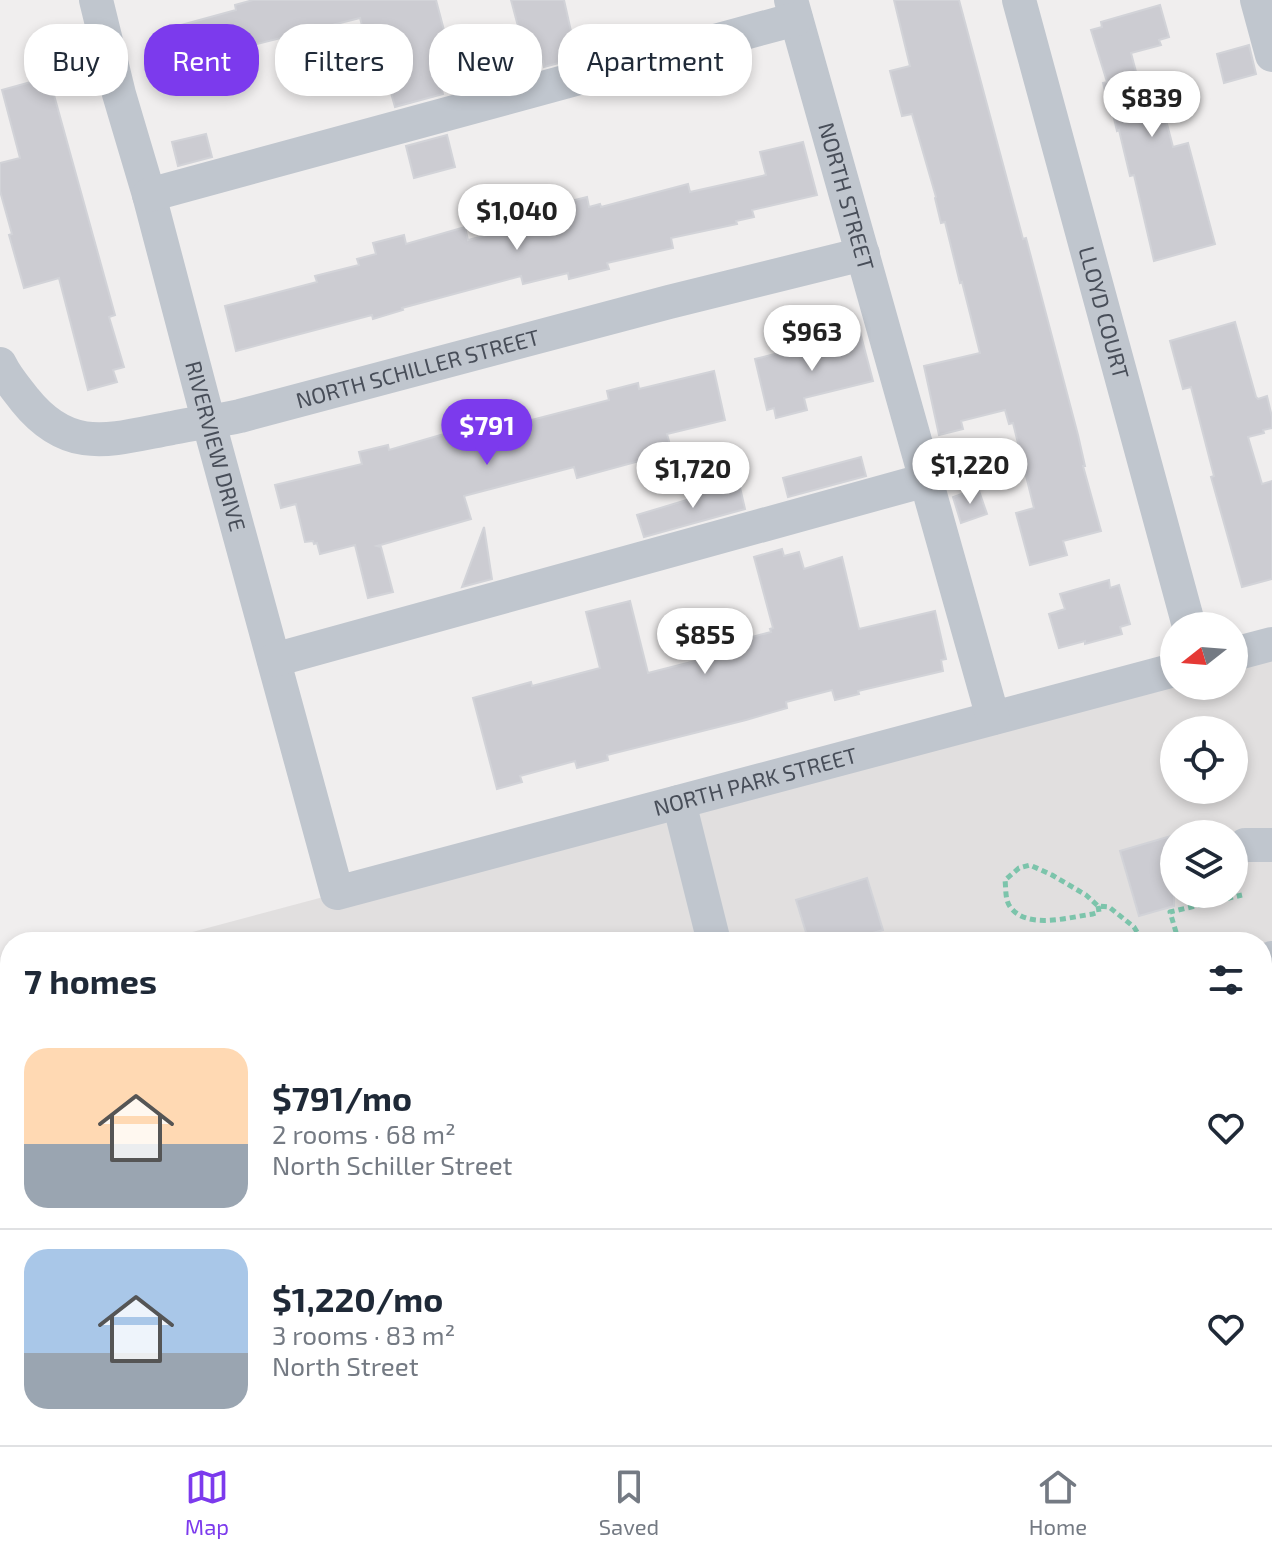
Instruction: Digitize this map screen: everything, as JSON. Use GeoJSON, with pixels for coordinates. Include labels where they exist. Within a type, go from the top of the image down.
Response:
{"type":"FeatureCollection","features":[{"type":"Feature","properties":{"kind":"street","name":"RIVERVIEW DRIVE"},"geometry":{"type":"LineString","coordinates":[[96,0],[337,893]]}},
{"type":"Feature","properties":{"kind":"street","name":"LLOYD COURT"},"geometry":{"type":"LineString","coordinates":[[1019,0],[1185,612]]}},
{"type":"Feature","properties":{"kind":"street"},"geometry":{"type":"LineString","coordinates":[[1257,0],[1272,55]]}},
{"type":"Feature","properties":{"kind":"street"},"geometry":{"type":"LineString","coordinates":[[149,195],[794,9]]}},
{"type":"Feature","properties":{"kind":"street","name":"NORTH STREET"},"geometry":{"type":"LineString","coordinates":[[794,9],[993,718]]}},
{"type":"Feature","properties":{"kind":"street","name":"NORTH SCHILLER STREET"},"geometry":{"type":"LineString","coordinates":[[0,364],[32,408],[56,427],[76,438],[102,441],[209,423],[863,254]]}},
{"type":"Feature","properties":{"kind":"street"},"geometry":{"type":"LineString","coordinates":[[274,660],[926,480]]}},
{"type":"Feature","properties":{"kind":"street"},"geometry":{"type":"LineString","coordinates":[[1248,650],[1272,644]]}},
{"type":"Feature","properties":{"kind":"street","name":"NORTH PARK STREET"},"geometry":{"type":"LineString","coordinates":[[337,893],[1160,674]]}},
{"type":"Feature","properties":{"kind":"street"},"geometry":{"type":"LineString","coordinates":[[679,802],[712,932]]}},
{"type":"Feature","properties":{"kind":"path"},"geometry":{"type":"LineString","coordinates":[[1098,906],[1099,912],[1093,914],[1035,920],[1024,917],[1010,906],[1005,880],[1019,868],[1030,865],[1086,895],[1098,906],[1109,907],[1137,932]]}},
{"type":"Feature","properties":{"kind":"path"},"geometry":{"type":"LineString","coordinates":[[1176,932],[1170,912],[1187,908]]}},
{"type":"Feature","properties":{"kind":"shaded area"},"geometry":{"type":"Polygon","coordinates":[[[1272,644],[1272,932],[192,932],[1160,674],[1160,700],[1248,700],[1248,650],[1272,644]]]}},
{"type":"Feature","properties":{"kind":"building"},"geometry":{"type":"Polygon","coordinates":[[[253,0],[436,0],[442,24],[429,24],[429,96],[436,96],[395,107],[392,96],[413,96],[413,24],[362,24],[360,18],[336,24],[275,24],[275,39],[259,43],[259,24],[185,24],[236,10],[235,5],[253,0]]]}},
{"type":"Feature","properties":{"kind":"building"},"geometry":{"type":"Polygon","coordinates":[[[511,0],[564,0],[569,24],[558,24],[558,63],[544,67],[542,24],[517,24],[511,0]]]}},
{"type":"Feature","properties":{"kind":"building"},"geometry":{"type":"Polygon","coordinates":[[[894,0],[959,0],[1023,239],[1026,238],[1101,531],[1063,541],[1067,555],[1030,565],[1016,513],[1034,508],[1013,423],[1009,424],[1005,410],[961,421],[963,429],[939,435],[924,366],[980,353],[912,114],[902,116],[890,71],[910,66],[894,0]]]}},
{"type":"Feature","properties":{"kind":"building"},"geometry":{"type":"Polygon","coordinates":[[[1160,5],[1169,37],[1159,40],[1161,45],[1131,53],[1143,98],[1159,93],[1173,147],[1188,143],[1215,244],[1154,261],[1134,175],[1130,176],[1119,130],[1111,115],[1103,83],[1107,82],[1091,30],[1102,27],[1101,22],[1160,5]]]}},
{"type":"Feature","properties":{"kind":"building"},"geometry":{"type":"Polygon","coordinates":[[[1249,45],[1256,74],[1224,83],[1217,54],[1249,45]]]}},
{"type":"Feature","properties":{"kind":"building"},"geometry":{"type":"Polygon","coordinates":[[[24,84],[24,96],[54,96],[115,315],[109,317],[124,367],[113,370],[117,382],[88,390],[59,278],[24,288],[0,191],[0,163],[20,158],[2,90],[24,84]]]}},
{"type":"Feature","properties":{"kind":"building"},"geometry":{"type":"Polygon","coordinates":[[[206,134],[212,157],[178,166],[172,142],[206,134]]]}},
{"type":"Feature","properties":{"kind":"building"},"geometry":{"type":"Polygon","coordinates":[[[447,135],[455,167],[414,178],[406,146],[447,135]]]}},
{"type":"Feature","properties":{"kind":"building"},"geometry":{"type":"Polygon","coordinates":[[[803,142],[817,195],[752,210],[754,217],[736,221],[737,224],[671,238],[673,248],[607,263],[609,269],[569,279],[568,273],[523,284],[521,276],[402,308],[373,319],[372,315],[236,351],[225,306],[317,282],[315,276],[359,265],[357,259],[376,254],[373,243],[404,235],[406,244],[465,227],[468,240],[554,218],[551,206],[587,197],[589,207],[600,204],[601,207],[688,184],[690,192],[766,175],[760,152],[803,142]]]}},
{"type":"Feature","properties":{"kind":"building"},"geometry":{"type":"Polygon","coordinates":[[[1235,322],[1256,397],[1267,396],[1272,417],[1272,428],[1248,437],[1262,484],[1272,481],[1272,579],[1242,587],[1211,477],[1214,476],[1191,387],[1183,389],[1170,341],[1235,322]]]}},
{"type":"Feature","properties":{"kind":"building"},"geometry":{"type":"Polygon","coordinates":[[[860,332],[873,381],[804,398],[807,410],[776,418],[774,408],[767,410],[755,359],[860,332]]]}},
{"type":"Feature","properties":{"kind":"building"},"geometry":{"type":"Polygon","coordinates":[[[714,371],[725,420],[667,434],[672,452],[577,478],[574,467],[464,496],[471,519],[377,546],[381,547],[393,592],[368,598],[355,545],[320,554],[317,543],[305,542],[296,504],[281,508],[275,485],[362,464],[359,452],[388,445],[389,450],[513,414],[516,424],[609,400],[607,391],[638,383],[639,389],[714,371]]]}},
{"type":"Feature","properties":{"kind":"building"},"geometry":{"type":"Polygon","coordinates":[[[861,457],[866,476],[788,497],[783,478],[861,457]]]}},
{"type":"Feature","properties":{"kind":"building"},"geometry":{"type":"Polygon","coordinates":[[[739,483],[745,509],[644,537],[637,515],[700,496],[700,492],[739,483]]]}},
{"type":"Feature","properties":{"kind":"building"},"geometry":{"type":"Polygon","coordinates":[[[978,488],[987,514],[961,523],[953,497],[978,488]]]}},
{"type":"Feature","properties":{"kind":"building"},"geometry":{"type":"Polygon","coordinates":[[[484,527],[492,579],[462,587],[484,527]]]}},
{"type":"Feature","properties":{"kind":"building"},"geometry":{"type":"Polygon","coordinates":[[[782,549],[784,556],[799,552],[804,569],[842,557],[859,629],[935,611],[946,659],[941,660],[943,671],[858,691],[859,694],[835,700],[832,690],[786,702],[787,708],[607,755],[608,760],[577,768],[575,761],[520,776],[522,782],[497,789],[473,698],[600,668],[586,612],[630,601],[648,673],[750,647],[748,638],[771,632],[773,628],[754,557],[782,549]]]}},
{"type":"Feature","properties":{"kind":"building"},"geometry":{"type":"Polygon","coordinates":[[[1109,580],[1110,588],[1119,585],[1130,624],[1120,627],[1122,634],[1059,648],[1049,614],[1065,609],[1060,594],[1109,580]]]}},
{"type":"Feature","properties":{"kind":"building"},"geometry":{"type":"Polygon","coordinates":[[[1160,839],[1160,908],[1167,908],[1139,916],[1120,851],[1160,839]]]}},
{"type":"Feature","properties":{"kind":"building"},"geometry":{"type":"Polygon","coordinates":[[[867,878],[883,930],[806,932],[796,900],[867,878]]]}}]}
